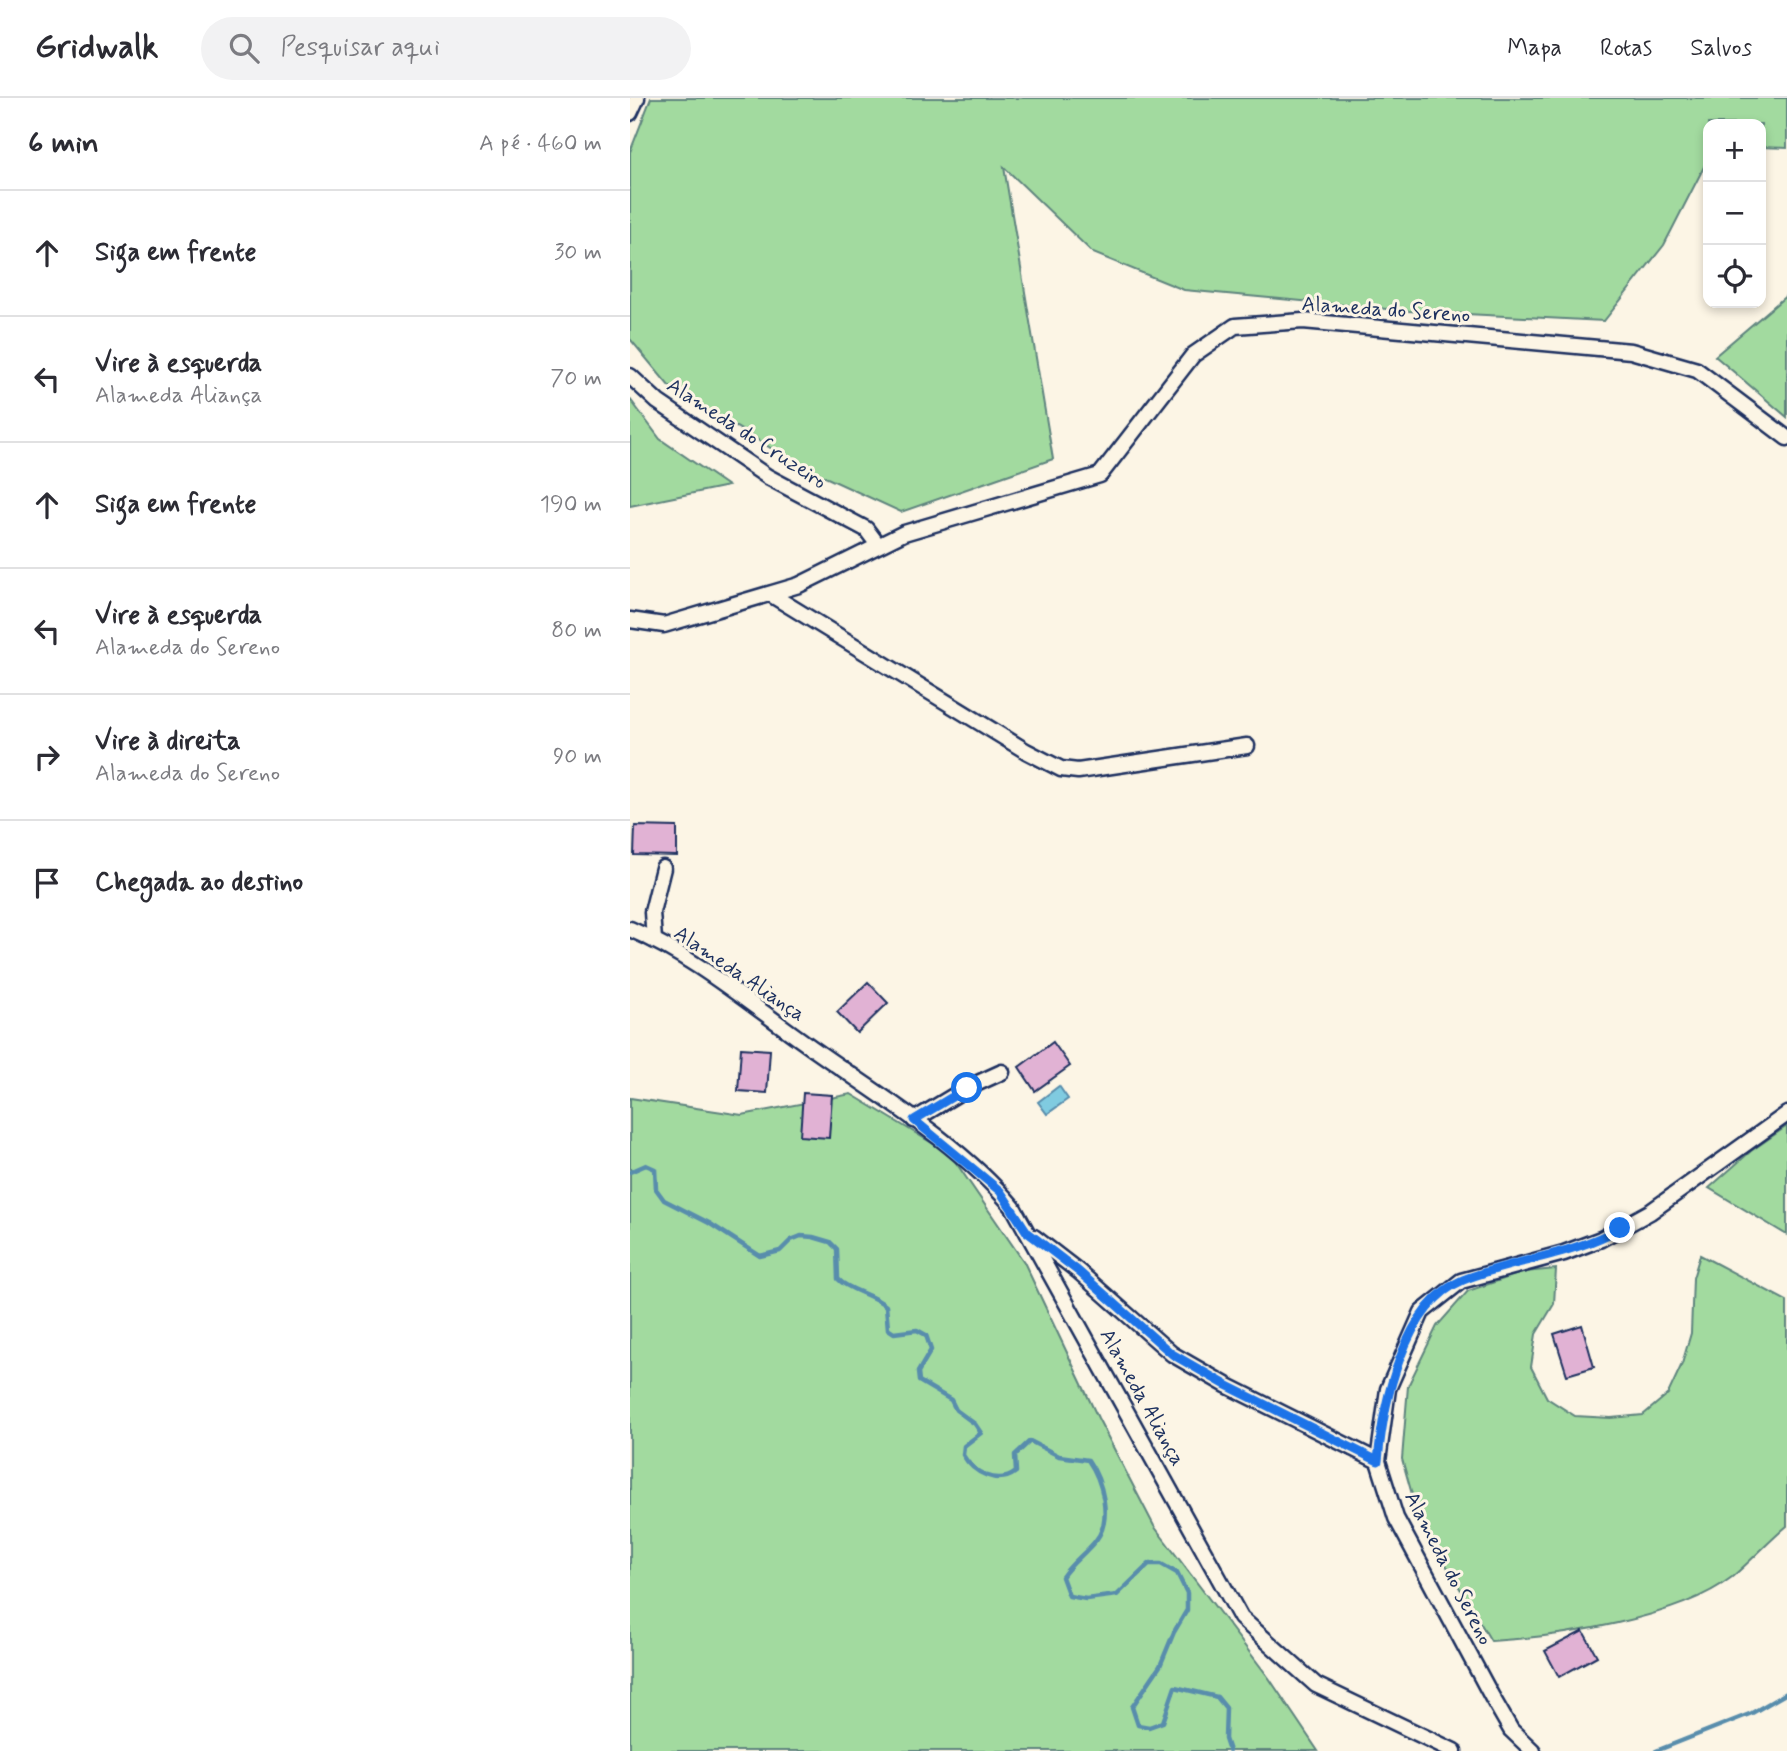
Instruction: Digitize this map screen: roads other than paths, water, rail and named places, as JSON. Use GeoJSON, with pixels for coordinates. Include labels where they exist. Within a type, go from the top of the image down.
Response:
{"type":"FeatureCollection","features":[{"type":"Feature","properties":{"kind":"street"},"geometry":{"type":"LineString","coordinates":[[630,113],[637,98]]}},
{"type":"Feature","properties":{"kind":"street","name":"Alameda do Sereno"},"geometry":{"type":"LineString","coordinates":[[630,620],[664,625],[770,594],[799,585],[904,533],[1100,475],[1193,355],[1235,326],[1303,321],[1630,351],[1697,370],[1787,438]]}},
{"type":"Feature","properties":{"kind":"street","name":"Alameda do Cruzeiro"},"geometry":{"type":"LineString","coordinates":[[630,376],[658,402],[768,477],[866,529],[877,545]]}},
{"type":"Feature","properties":{"kind":"street"},"geometry":{"type":"LineString","coordinates":[[770,594],[1026,751],[1061,769],[1078,771],[1248,746]]}},
{"type":"Feature","properties":{"kind":"street"},"geometry":{"type":"LineString","coordinates":[[654,940],[652,912],[663,868]]}},
{"type":"Feature","properties":{"kind":"street","name":"Alameda Aliança"},"geometry":{"type":"LineString","coordinates":[[630,929],[654,940],[914,1120],[1000,1191],[1027,1232],[1241,1618],[1316,1685],[1454,1751]]}},
{"type":"Feature","properties":{"kind":"street"},"geometry":{"type":"LineString","coordinates":[[914,1120],[967,1088],[1002,1072]]}},
{"type":"Feature","properties":{"kind":"street","name":"Alameda do Sereno"},"geometry":{"type":"LineString","coordinates":[[1533,1751],[1511,1730],[1396,1518],[1378,1461],[1388,1389],[1422,1312],[1461,1281],[1564,1253],[1601,1239],[1650,1212],[1787,1114]]}},
{"type":"Feature","properties":{"kind":"street"},"geometry":{"type":"LineString","coordinates":[[1027,1232],[1078,1271],[1172,1354],[1226,1385],[1378,1461]]}},
{"type":"Feature","properties":{"kind":"water"},"geometry":{"type":"Polygon","coordinates":[[[1059,1086],[1068,1099],[1047,1114],[1038,1102],[1059,1086]]]}},
{"type":"Feature","properties":{"kind":"waterway"},"geometry":{"type":"LineString","coordinates":[[630,1172],[646,1165],[655,1169],[656,1189],[664,1200],[709,1223],[760,1256],[780,1251],[791,1240],[801,1236],[830,1242],[837,1249],[838,1279],[886,1306],[888,1329],[894,1333],[917,1330],[926,1335],[931,1350],[918,1372],[919,1381],[951,1400],[956,1410],[975,1424],[981,1433],[964,1446],[963,1455],[979,1472],[994,1478],[1002,1478],[1016,1472],[1015,1455],[1030,1441],[1059,1456],[1088,1460],[1098,1478],[1104,1500],[1104,1521],[1096,1540],[1062,1577],[1069,1596],[1086,1599],[1117,1595],[1149,1564],[1161,1564],[1177,1573],[1187,1593],[1187,1610],[1174,1632],[1160,1666],[1132,1707],[1138,1725],[1149,1727],[1163,1722],[1175,1687],[1217,1697],[1226,1708],[1225,1739],[1229,1751]]}},
{"type":"Feature","properties":{"kind":"waterway"},"geometry":{"type":"LineString","coordinates":[[1656,1751],[1752,1713],[1787,1693]]}}]}
